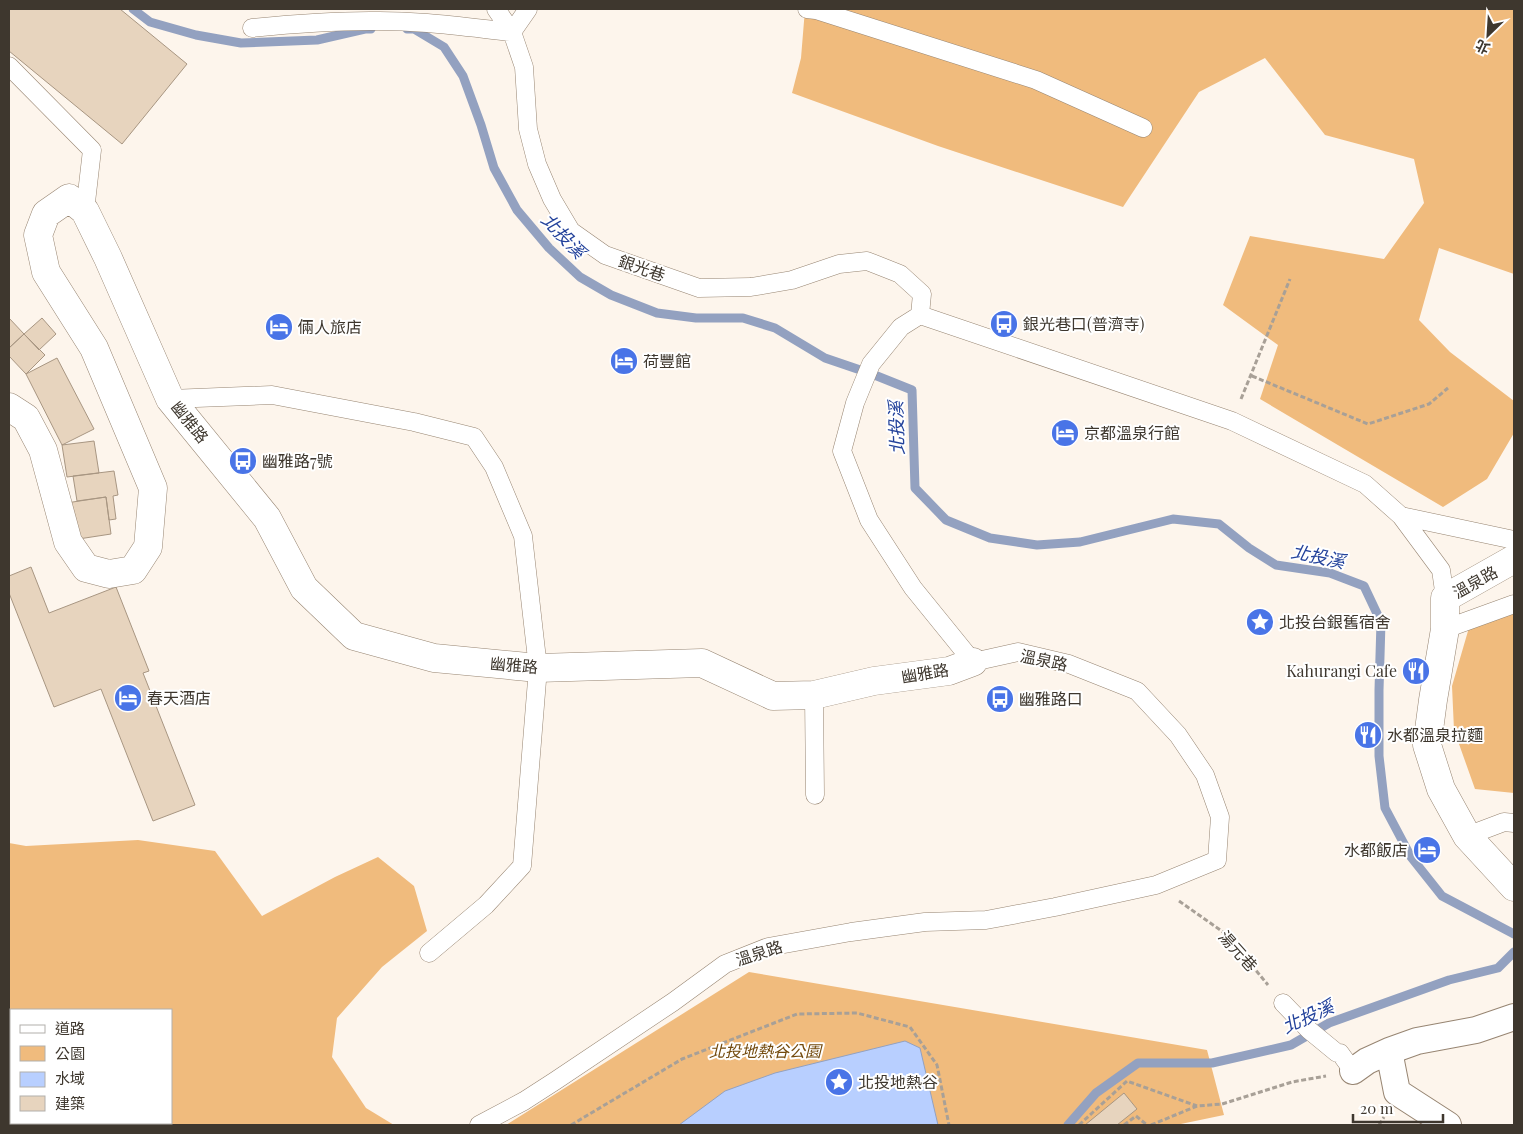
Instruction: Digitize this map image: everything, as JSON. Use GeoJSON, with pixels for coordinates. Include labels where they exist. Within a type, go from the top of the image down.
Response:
{"type":"FeatureCollection","features":[{"type":"Feature","properties":{"kind":"street"},"geometry":{"type":"LineString","coordinates":[[9,407],[26,418],[43,450],[68,542],[86,568],[109,574],[132,570],[148,547],[153,488],[94,348],[46,272],[38,235],[46,214],[69,198],[85,210]]}},
{"type":"Feature","properties":{"kind":"street","name":"幽雅路"},"geometry":{"type":"LineString","coordinates":[[85,210],[170,399],[267,518],[304,588],[354,636],[434,658],[538,668],[702,663],[773,696],[814,695],[874,681],[949,671],[973,662]]}},
{"type":"Feature","properties":{"kind":"street","name":"溫泉路"},"geometry":{"type":"LineString","coordinates":[[1445,598],[1514,559]]}},
{"type":"Feature","properties":{"kind":"street"},"geometry":{"type":"LineString","coordinates":[[1445,598],[1445,629],[1427,745],[1441,790],[1467,836],[1514,887]]}},
{"type":"Feature","properties":{"kind":"street"},"geometry":{"type":"LineString","coordinates":[[1345,1062],[1367,1061],[1418,1041],[1476,1030],[1514,1017]]}},
{"type":"Feature","properties":{"kind":"street"},"geometry":{"type":"LineString","coordinates":[[1389,1051],[1397,1092],[1448,1125]]}},
{"type":"Feature","properties":{"kind":"lane","name":"銀光巷"},"geometry":{"type":"LineString","coordinates":[[496,9],[512,32],[524,67],[528,129],[537,164],[552,199],[571,231],[604,255],[698,288],[751,288],[792,280],[839,264],[867,261],[900,274],[922,294],[920,315]]}},
{"type":"Feature","properties":{"kind":"lane"},"geometry":{"type":"LineString","coordinates":[[252,28],[372,20],[437,24],[512,32],[528,9]]}},
{"type":"Feature","properties":{"kind":"lane"},"geometry":{"type":"LineString","coordinates":[[807,9],[816,10],[1036,80],[1144,128]]}},
{"type":"Feature","properties":{"kind":"lane"},"geometry":{"type":"LineString","coordinates":[[9,66],[92,150],[85,210]]}},
{"type":"Feature","properties":{"kind":"lane"},"geometry":{"type":"LineString","coordinates":[[920,315],[901,327],[871,364],[855,403],[842,452],[869,520],[913,588],[973,662]]}},
{"type":"Feature","properties":{"kind":"lane","name":"溫泉路"},"geometry":{"type":"LineString","coordinates":[[920,315],[1232,421],[1365,484],[1401,516],[1441,570],[1445,598]]}},
{"type":"Feature","properties":{"kind":"lane"},"geometry":{"type":"LineString","coordinates":[[170,399],[272,395],[414,422],[474,436],[494,467],[523,536],[538,668],[522,866],[486,905],[429,953]]}},
{"type":"Feature","properties":{"kind":"lane"},"geometry":{"type":"LineString","coordinates":[[1401,516],[1514,540]]}},
{"type":"Feature","properties":{"kind":"lane"},"geometry":{"type":"LineString","coordinates":[[1445,629],[1514,604]]}},
{"type":"Feature","properties":{"kind":"lane","name":"溫泉路"},"geometry":{"type":"LineString","coordinates":[[479,1125],[524,1102],[673,1002],[725,964],[768,947],[850,932],[925,922],[986,920],[1055,907],[1156,885],[1217,860],[1220,817],[1205,775],[1178,735],[1137,691],[1069,664],[1018,652],[973,662]]}},
{"type":"Feature","properties":{"kind":"lane"},"geometry":{"type":"LineString","coordinates":[[814,695],[815,795]]}},
{"type":"Feature","properties":{"kind":"lane"},"geometry":{"type":"LineString","coordinates":[[1467,836],[1504,822],[1514,823]]}},
{"type":"Feature","properties":{"kind":"lane"},"geometry":{"type":"LineString","coordinates":[[1283,1003],[1309,1030],[1345,1062]]}},
{"type":"Feature","properties":{"kind":"path"},"geometry":{"type":"LineString","coordinates":[[1232,421],[1290,279]]}},
{"type":"Feature","properties":{"kind":"path"},"geometry":{"type":"LineString","coordinates":[[1252,376],[1368,424],[1429,404],[1448,388]]}},
{"type":"Feature","properties":{"kind":"path","name":"湯元巷"},"geometry":{"type":"LineString","coordinates":[[1156,885],[1226,934],[1283,1003]]}},
{"type":"Feature","properties":{"kind":"path"},"geometry":{"type":"LineString","coordinates":[[571,1125],[682,1058],[797,1014],[856,1013],[910,1027],[937,1065],[949,1125]]}},
{"type":"Feature","properties":{"kind":"path"},"geometry":{"type":"LineString","coordinates":[[1151,1125],[1197,1106],[1222,1104],[1292,1082],[1345,1062]]}},
{"type":"Feature","properties":{"kind":"path"},"geometry":{"type":"LineString","coordinates":[[1079,1125],[1127,1081],[1197,1106]]}},
{"type":"Feature","properties":{"kind":"path"},"geometry":{"type":"LineString","coordinates":[[1124,1125],[1136,1116],[1147,1125]]}},
{"type":"Feature","properties":{"kind":"green space"},"geometry":{"type":"Polygon","coordinates":[[[805,9],[1514,9],[1514,274],[1439,248],[1419,320],[1450,352],[1514,401],[1514,433],[1487,479],[1443,507],[1260,399],[1278,345],[1223,305],[1250,236],[1384,259],[1424,203],[1414,159],[1325,135],[1265,58],[1199,92],[1123,207],[938,146],[792,93],[801,58],[805,9]]]}},
{"type":"Feature","properties":{"kind":"green space"},"geometry":{"type":"Polygon","coordinates":[[[1514,604],[1514,793],[1475,789],[1454,730],[1452,686],[1468,631],[1484,607],[1514,604]]]}},
{"type":"Feature","properties":{"kind":"green space"},"geometry":{"type":"Polygon","coordinates":[[[138,840],[215,851],[262,916],[335,877],[378,857],[414,886],[427,931],[382,967],[337,1018],[332,1057],[366,1108],[394,1125],[9,1125],[9,843],[26,846],[138,840]]]}},
{"type":"Feature","properties":{"kind":"green space","name":"北投地熱谷公園"},"geometry":{"type":"Polygon","coordinates":[[[749,972],[1207,1050],[1224,1115],[1176,1125],[506,1125],[749,972]]]}},
{"type":"Feature","properties":{"kind":"water","name":"北投地熱谷"},"geometry":{"type":"Polygon","coordinates":[[[905,1041],[920,1048],[938,1125],[679,1125],[725,1091],[775,1073],[905,1041]]]}},
{"type":"Feature","properties":{"kind":"building"},"geometry":{"type":"Polygon","coordinates":[[[9,9],[120,9],[187,64],[122,144],[9,51],[9,9]]]}},
{"type":"Feature","properties":{"kind":"building"},"geometry":{"type":"Polygon","coordinates":[[[9,318],[24,334],[9,348],[9,318]]]}},
{"type":"Feature","properties":{"kind":"building"},"geometry":{"type":"Polygon","coordinates":[[[42,318],[56,334],[39,350],[24,334],[42,318]]]}},
{"type":"Feature","properties":{"kind":"building"},"geometry":{"type":"Polygon","coordinates":[[[24,334],[45,355],[26,374],[9,356],[9,348],[24,334]]]}},
{"type":"Feature","properties":{"kind":"building"},"geometry":{"type":"Polygon","coordinates":[[[57,358],[94,429],[62,445],[26,374],[57,358]]]}},
{"type":"Feature","properties":{"kind":"building"},"geometry":{"type":"Polygon","coordinates":[[[94,441],[99,473],[67,477],[62,445],[94,441]]]}},
{"type":"Feature","properties":{"kind":"building"},"geometry":{"type":"Polygon","coordinates":[[[114,471],[118,495],[113,496],[116,519],[109,520],[106,497],[77,501],[73,476],[114,471]]]}},
{"type":"Feature","properties":{"kind":"building"},"geometry":{"type":"Polygon","coordinates":[[[106,497],[111,534],[72,540],[66,503],[106,497]]]}},
{"type":"Feature","properties":{"kind":"building","name":"春天酒店"},"geometry":{"type":"Polygon","coordinates":[[[31,567],[49,613],[116,587],[149,671],[143,673],[195,805],[153,821],[101,689],[54,707],[9,593],[9,576],[31,567]]]}},
{"type":"Feature","properties":{"kind":"building"},"geometry":{"type":"Polygon","coordinates":[[[1124,1093],[1137,1109],[1117,1125],[1085,1125],[1124,1093]]]}},
{"type":"Feature","properties":{"kind":"waterway","name":"北投溪"},"geometry":{"type":"LineString","coordinates":[[133,9],[150,22],[196,35],[241,43],[317,40],[371,29]]}},
{"type":"Feature","properties":{"kind":"waterway","name":"北投溪"},"geometry":{"type":"LineString","coordinates":[[407,29],[414,29],[444,47],[463,76],[494,168],[517,210],[549,248],[580,277],[611,295],[657,313],[696,318],[743,318],[775,328],[825,358],[912,390],[915,488],[946,520],[990,538],[1037,545],[1080,542],[1173,519],[1219,524],[1249,548],[1276,565],[1330,573],[1364,586],[1381,622],[1379,756],[1385,808],[1411,857],[1442,896],[1514,934]]}},
{"type":"Feature","properties":{"kind":"waterway","name":"北投溪"},"geometry":{"type":"LineString","coordinates":[[1068,1125],[1096,1093],[1138,1063],[1212,1063],[1291,1045],[1329,1023],[1449,980],[1498,968],[1514,952]]}},
{"type":"Feature","properties":{"kind":"place","name":"銀光巷口(普濟寺)"},"geometry":{"type":"Point","coordinates":[1004,324]}},
{"type":"Feature","properties":{"kind":"place","name":"倆人旅店"},"geometry":{"type":"Point","coordinates":[279,327]}},
{"type":"Feature","properties":{"kind":"place","name":"荷豐館"},"geometry":{"type":"Point","coordinates":[624,361]}},
{"type":"Feature","properties":{"kind":"place","name":"京都溫泉行館"},"geometry":{"type":"Point","coordinates":[1065,433]}},
{"type":"Feature","properties":{"kind":"place","name":"幽雅路7號"},"geometry":{"type":"Point","coordinates":[243,461]}},
{"type":"Feature","properties":{"kind":"place","name":"北投台銀舊宿舍"},"geometry":{"type":"Point","coordinates":[1260,622]}},
{"type":"Feature","properties":{"kind":"place","name":"Kahurangi Cafe"},"geometry":{"type":"Point","coordinates":[1416,671]}},
{"type":"Feature","properties":{"kind":"place","name":"春天酒店"},"geometry":{"type":"Point","coordinates":[128,698]}},
{"type":"Feature","properties":{"kind":"place","name":"幽雅路口"},"geometry":{"type":"Point","coordinates":[1000,699]}},
{"type":"Feature","properties":{"kind":"place","name":"水都溫泉拉麵"},"geometry":{"type":"Point","coordinates":[1368,735]}},
{"type":"Feature","properties":{"kind":"place","name":"水都飯店"},"geometry":{"type":"Point","coordinates":[1427,850]}},
{"type":"Feature","properties":{"kind":"place","name":"北投地熱谷"},"geometry":{"type":"Point","coordinates":[839,1082]}}]}
